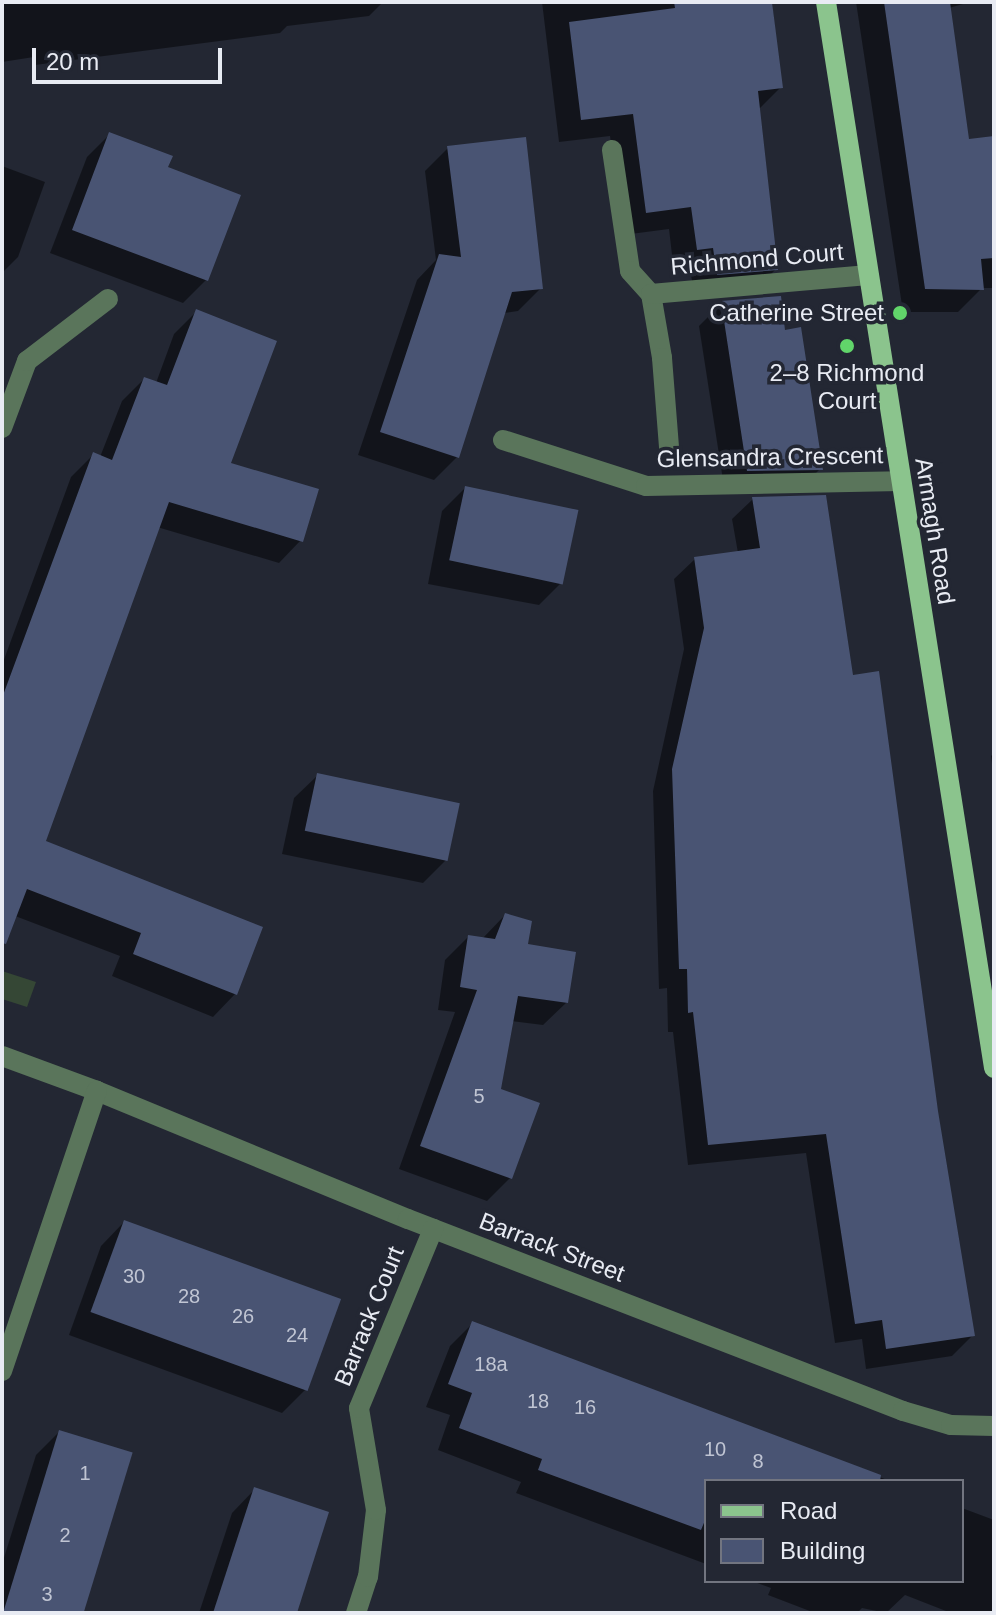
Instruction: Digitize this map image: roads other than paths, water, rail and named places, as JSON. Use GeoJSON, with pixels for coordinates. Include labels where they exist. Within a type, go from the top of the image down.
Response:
{"type":"FeatureCollection","features":[{"type":"Feature","properties":{"kind":"main road","name":"Armagh Road"},"geometry":{"type":"LineString","coordinates":[[826,2],[994,1068]]}},
{"type":"Feature","properties":{"kind":"street","name":"Richmond Court"},"geometry":{"type":"LineString","coordinates":[[612,150],[630,271],[651,294],[662,358],[670,459]]}},
{"type":"Feature","properties":{"kind":"street","name":"Richmond Court"},"geometry":{"type":"LineString","coordinates":[[651,294],[868,275]]}},
{"type":"Feature","properties":{"kind":"street"},"geometry":{"type":"LineString","coordinates":[[2,428],[27,361],[108,299]]}},
{"type":"Feature","properties":{"kind":"street","name":"Glensandra Crescent"},"geometry":{"type":"LineString","coordinates":[[503,440],[646,486],[900,481]]}},
{"type":"Feature","properties":{"kind":"street","name":"Barrack Street"},"geometry":{"type":"LineString","coordinates":[[2,1056],[97,1091],[433,1229],[903,1411],[951,1425],[994,1426]]}},
{"type":"Feature","properties":{"kind":"street"},"geometry":{"type":"LineString","coordinates":[[2,1371],[97,1091]]}},
{"type":"Feature","properties":{"kind":"street","name":"Barrack Court"},"geometry":{"type":"LineString","coordinates":[[356,1613],[368,1577],[376,1510],[359,1408],[433,1229]]}},
{"type":"Feature","properties":{"kind":"place","name":"Catherine Street"},"geometry":{"type":"Point","coordinates":[900,313]}},
{"type":"Feature","properties":{"kind":"place","name":"2–8 Richmond Court"},"geometry":{"type":"Point","coordinates":[847,346]}}]}
